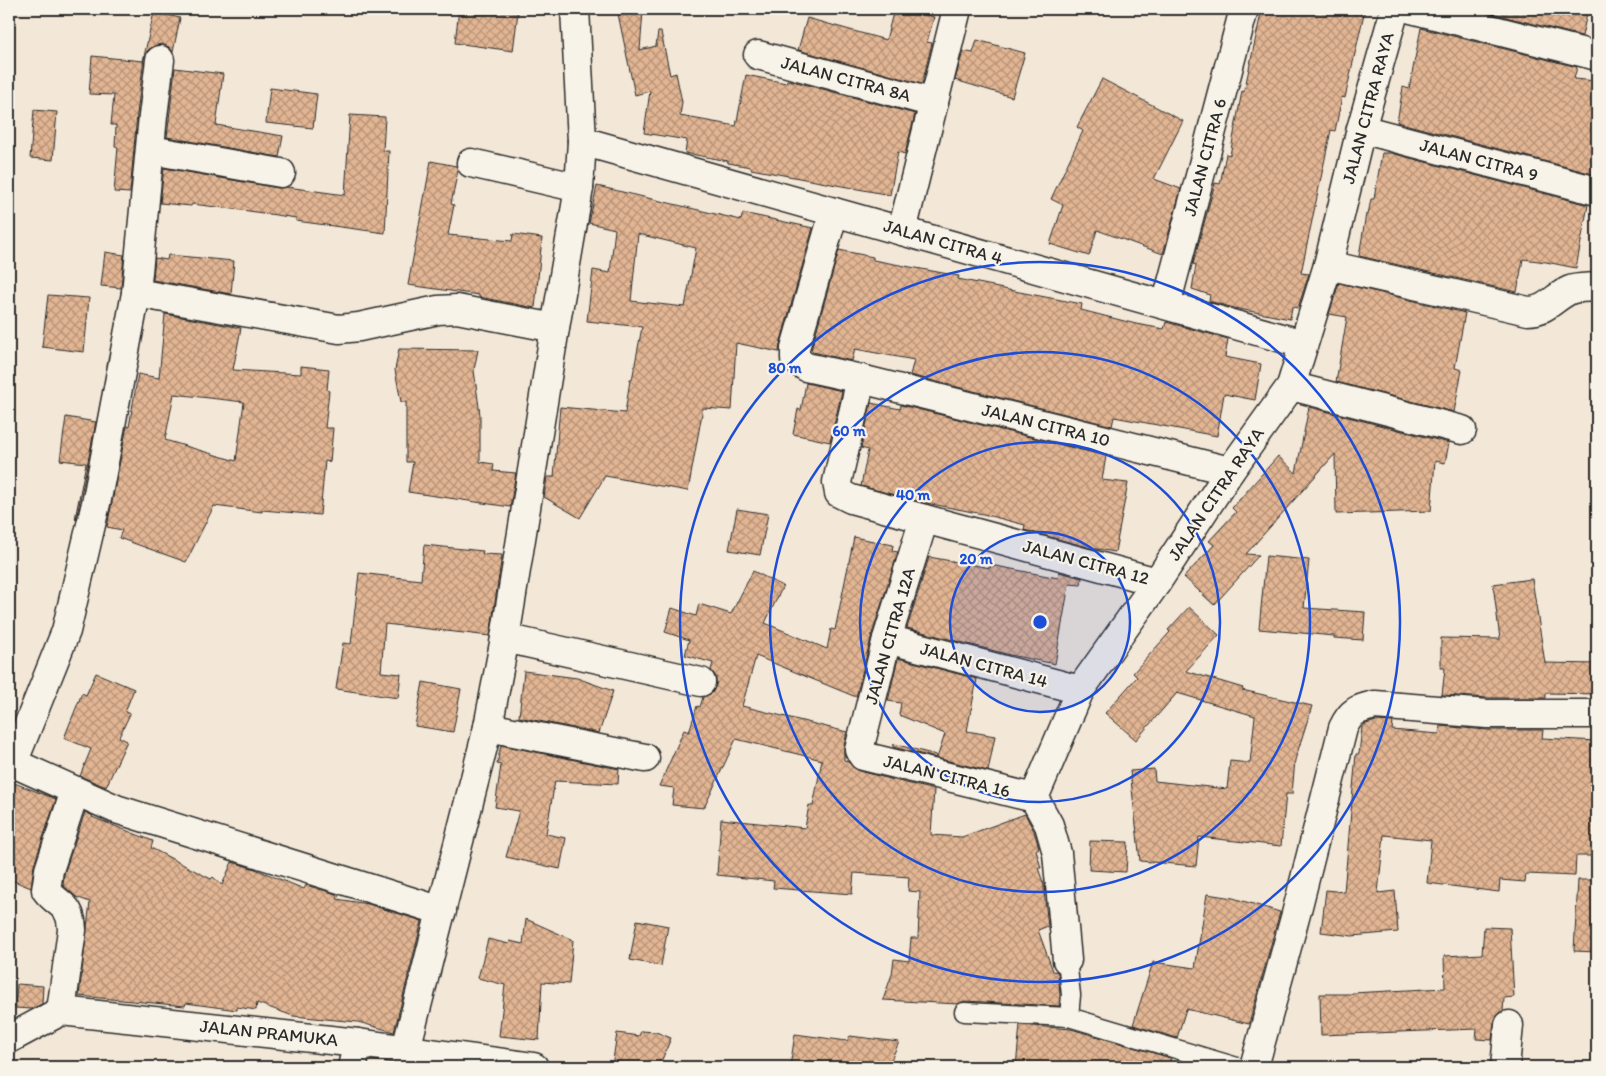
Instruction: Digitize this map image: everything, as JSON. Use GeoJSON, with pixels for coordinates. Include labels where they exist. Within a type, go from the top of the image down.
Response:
{"type":"FeatureCollection","features":[{"type":"Feature","properties":{"kind":"street"},"geometry":{"type":"LineString","coordinates":[[406,1049],[488,727],[505,638],[554,328],[579,188],[582,141],[576,9]]}},
{"type":"Feature","properties":{"kind":"street"},"geometry":{"type":"LineString","coordinates":[[902,231],[957,9]]}},
{"type":"Feature","properties":{"kind":"street","name":"JALAN CITRA 6"},"geometry":{"type":"LineString","coordinates":[[1166,305],[1244,9]]}},
{"type":"Feature","properties":{"kind":"street","name":"JALAN CITRA RAYA"},"geometry":{"type":"LineString","coordinates":[[1034,798],[1080,690],[1158,582],[1230,471],[1290,386],[1328,265],[1361,129],[1395,9]]}},
{"type":"Feature","properties":{"kind":"street"},"geometry":{"type":"LineString","coordinates":[[1411,9],[1597,56]]}},
{"type":"Feature","properties":{"kind":"street","name":"JALAN CITRA 8A"},"geometry":{"type":"LineString","coordinates":[[758,54],[934,103]]}},
{"type":"Feature","properties":{"kind":"street"},"geometry":{"type":"LineString","coordinates":[[160,60],[136,293],[97,499],[66,631],[11,762],[116,810],[442,911]]}},
{"type":"Feature","properties":{"kind":"street","name":"JALAN CITRA 9"},"geometry":{"type":"LineString","coordinates":[[1361,129],[1597,191]]}},
{"type":"Feature","properties":{"kind":"street","name":"JALAN CITRA 4"},"geometry":{"type":"LineString","coordinates":[[582,141],[1303,344]]}},
{"type":"Feature","properties":{"kind":"street"},"geometry":{"type":"LineString","coordinates":[[151,150],[281,173]]}},
{"type":"Feature","properties":{"kind":"street"},"geometry":{"type":"LineString","coordinates":[[471,163],[579,188]]}},
{"type":"Feature","properties":{"kind":"street","name":"JALAN CITRA 10"},"geometry":{"type":"LineString","coordinates":[[834,212],[795,348],[795,359],[806,367],[1230,471]]}},
{"type":"Feature","properties":{"kind":"street"},"geometry":{"type":"LineString","coordinates":[[1328,265],[1528,312],[1545,308],[1570,290],[1597,287]]}},
{"type":"Feature","properties":{"kind":"street"},"geometry":{"type":"LineString","coordinates":[[136,293],[339,329],[359,327],[438,310],[457,309],[554,328]]}},
{"type":"Feature","properties":{"kind":"street","name":"JALAN CITRA 12"},"geometry":{"type":"LineString","coordinates":[[861,379],[837,482],[839,493],[851,499],[1158,582]]}},
{"type":"Feature","properties":{"kind":"street"},"geometry":{"type":"LineString","coordinates":[[1290,386],[1462,430]]}},
{"type":"Feature","properties":{"kind":"street","name":"JALAN CITRA 12A"},"geometry":{"type":"LineString","coordinates":[[861,753],[859,750],[887,639],[924,519]]}},
{"type":"Feature","properties":{"kind":"street"},"geometry":{"type":"LineString","coordinates":[[505,638],[701,682]]}},
{"type":"Feature","properties":{"kind":"street","name":"JALAN CITRA 14"},"geometry":{"type":"LineString","coordinates":[[887,639],[1080,690]]}},
{"type":"Feature","properties":{"kind":"street"},"geometry":{"type":"LineString","coordinates":[[1254,1067],[1296,914],[1342,728],[1348,717],[1358,709],[1374,705],[1487,714],[1597,714]]}},
{"type":"Feature","properties":{"kind":"street"},"geometry":{"type":"LineString","coordinates":[[488,727],[645,758]]}},
{"type":"Feature","properties":{"kind":"street","name":"JALAN CITRA 16"},"geometry":{"type":"LineString","coordinates":[[861,753],[863,756],[1034,798]]}},
{"type":"Feature","properties":{"kind":"street"},"geometry":{"type":"LineString","coordinates":[[9,1039],[61,1011],[72,919],[64,905],[46,890],[49,870],[75,791]]}},
{"type":"Feature","properties":{"kind":"street"},"geometry":{"type":"LineString","coordinates":[[1034,798],[1049,825],[1057,853],[1067,960]]}},
{"type":"Feature","properties":{"kind":"street","name":"JALAN PRAMUKA"},"geometry":{"type":"LineString","coordinates":[[61,1011],[355,1055],[406,1049],[534,1067]]}},
{"type":"Feature","properties":{"kind":"street"},"geometry":{"type":"LineString","coordinates":[[1505,1067],[1510,1025]]}},
{"type":"Feature","properties":{"kind":"lane"},"geometry":{"type":"LineString","coordinates":[[1067,960],[1071,995],[1069,1017]]}},
{"type":"Feature","properties":{"kind":"lane"},"geometry":{"type":"LineString","coordinates":[[964,1012],[1069,1017],[1237,1067]]}},
{"type":"Feature","properties":{"kind":"building"},"geometry":{"type":"Polygon","coordinates":[[[459,9],[497,9],[518,12],[513,51],[455,43],[459,9]]]}},
{"type":"Feature","properties":{"kind":"building"},"geometry":{"type":"Polygon","coordinates":[[[617,9],[643,11],[640,50],[656,46],[658,32],[661,32],[670,75],[676,73],[682,102],[680,116],[736,126],[746,75],[786,83],[789,80],[915,114],[905,154],[898,152],[890,195],[751,169],[751,167],[728,163],[728,161],[685,153],[687,140],[644,133],[650,91],[635,95],[617,9]]]}},
{"type":"Feature","properties":{"kind":"building"},"geometry":{"type":"Polygon","coordinates":[[[894,9],[902,9],[934,17],[927,42],[932,43],[922,84],[798,50],[807,18],[886,40],[894,9]]]}},
{"type":"Feature","properties":{"kind":"building"},"geometry":{"type":"Polygon","coordinates":[[[1262,9],[1365,9],[1345,98],[1342,97],[1335,131],[1331,130],[1301,273],[1309,274],[1298,308],[1292,307],[1290,319],[1209,301],[1210,295],[1192,289],[1196,265],[1193,264],[1215,183],[1220,184],[1226,154],[1230,155],[1242,91],[1244,92],[1262,9]]]}},
{"type":"Feature","properties":{"kind":"building"},"geometry":{"type":"Polygon","coordinates":[[[1474,9],[1588,9],[1582,36],[1474,9]]]}},
{"type":"Feature","properties":{"kind":"building"},"geometry":{"type":"Polygon","coordinates":[[[154,12],[180,18],[173,52],[169,47],[161,44],[147,51],[144,58],[130,193],[114,192],[118,147],[115,147],[116,125],[111,125],[114,95],[89,94],[92,56],[143,61],[154,12]]]}},
{"type":"Feature","properties":{"kind":"building"},"geometry":{"type":"Polygon","coordinates":[[[1421,28],[1577,67],[1574,79],[1597,81],[1597,173],[1594,172],[1593,174],[1397,122],[1403,87],[1409,89],[1421,28]]]}},
{"type":"Feature","properties":{"kind":"building"},"geometry":{"type":"Polygon","coordinates":[[[977,40],[1025,53],[1012,97],[955,80],[963,51],[973,53],[977,40]]]}},
{"type":"Feature","properties":{"kind":"building"},"geometry":{"type":"Polygon","coordinates":[[[175,68],[223,74],[216,125],[283,136],[279,157],[167,137],[175,68]]]}},
{"type":"Feature","properties":{"kind":"building"},"geometry":{"type":"Polygon","coordinates":[[[1102,79],[1183,121],[1154,179],[1181,189],[1163,254],[1097,230],[1089,256],[1050,244],[1063,205],[1051,199],[1083,131],[1077,127],[1102,79]]]}},
{"type":"Feature","properties":{"kind":"building"},"geometry":{"type":"Polygon","coordinates":[[[270,88],[317,94],[313,128],[266,123],[270,88]]]}},
{"type":"Feature","properties":{"kind":"building"},"geometry":{"type":"Polygon","coordinates":[[[34,110],[57,112],[53,160],[30,158],[34,110]]]}},
{"type":"Feature","properties":{"kind":"building"},"geometry":{"type":"Polygon","coordinates":[[[350,115],[385,117],[383,151],[389,151],[385,233],[296,221],[296,218],[249,211],[192,204],[191,206],[160,203],[164,168],[278,188],[287,187],[345,195],[350,115]]]}},
{"type":"Feature","properties":{"kind":"building"},"geometry":{"type":"Polygon","coordinates":[[[1382,153],[1391,153],[1588,205],[1576,268],[1523,259],[1517,292],[1359,256],[1366,214],[1368,215],[1371,199],[1374,199],[1382,153]]]}},
{"type":"Feature","properties":{"kind":"building"},"geometry":{"type":"Polygon","coordinates":[[[431,161],[456,166],[458,170],[451,204],[454,205],[448,235],[512,241],[513,234],[542,238],[535,308],[479,297],[479,295],[408,285],[431,161]]]}},
{"type":"Feature","properties":{"kind":"building"},"geometry":{"type":"Polygon","coordinates":[[[597,186],[741,220],[743,213],[813,228],[779,352],[736,343],[732,410],[703,408],[688,491],[605,476],[580,518],[544,497],[547,477],[554,477],[560,407],[625,413],[642,327],[587,321],[593,270],[610,273],[615,229],[589,223],[597,186]],[[638,234],[631,301],[685,307],[696,248],[638,234]]]}},
{"type":"Feature","properties":{"kind":"building"},"geometry":{"type":"Polygon","coordinates":[[[839,250],[873,257],[873,260],[959,276],[958,279],[993,287],[1082,304],[1081,310],[1136,324],[1164,329],[1166,322],[1228,339],[1225,357],[1261,364],[1255,400],[1224,394],[1217,436],[1114,417],[1112,426],[910,375],[914,360],[855,349],[852,361],[813,352],[811,350],[839,250]]]}},
{"type":"Feature","properties":{"kind":"building"},"geometry":{"type":"Polygon","coordinates":[[[105,252],[124,255],[121,288],[101,286],[105,252]]]}},
{"type":"Feature","properties":{"kind":"building"},"geometry":{"type":"Polygon","coordinates":[[[168,255],[234,261],[231,294],[153,280],[155,258],[167,260],[168,255]]]}},
{"type":"Feature","properties":{"kind":"building"},"geometry":{"type":"Polygon","coordinates":[[[1339,283],[1465,313],[1455,368],[1462,370],[1454,412],[1336,382],[1347,317],[1329,314],[1339,283]]]}},
{"type":"Feature","properties":{"kind":"building"},"geometry":{"type":"Polygon","coordinates":[[[48,295],[89,298],[84,352],[42,347],[48,295]]]}},
{"type":"Feature","properties":{"kind":"building"},"geometry":{"type":"Polygon","coordinates":[[[165,314],[241,328],[233,370],[301,374],[301,366],[329,369],[325,428],[333,428],[330,462],[325,461],[320,515],[262,510],[262,512],[214,506],[186,562],[119,538],[122,530],[107,527],[127,426],[129,427],[138,374],[159,378],[165,314]],[[174,394],[165,440],[236,461],[244,402],[174,394]]]}},
{"type":"Feature","properties":{"kind":"building"},"geometry":{"type":"Polygon","coordinates":[[[399,349],[478,350],[474,370],[480,415],[480,462],[494,464],[493,471],[516,473],[510,507],[408,492],[413,462],[406,462],[406,402],[401,402],[395,370],[399,349]]]}},
{"type":"Feature","properties":{"kind":"building"},"geometry":{"type":"Polygon","coordinates":[[[806,383],[842,391],[830,442],[793,434],[798,409],[801,410],[806,383]]]}},
{"type":"Feature","properties":{"kind":"building"},"geometry":{"type":"Polygon","coordinates":[[[871,403],[900,409],[901,405],[1106,456],[1102,480],[1128,483],[1115,552],[1091,548],[1024,530],[1025,525],[983,514],[921,502],[861,486],[868,450],[861,448],[871,403]]]}},
{"type":"Feature","properties":{"kind":"building"},"geometry":{"type":"Polygon","coordinates":[[[1309,407],[1449,443],[1445,463],[1435,461],[1431,511],[1336,514],[1335,454],[1246,554],[1259,555],[1214,605],[1184,577],[1214,545],[1209,541],[1236,512],[1232,508],[1278,456],[1296,473],[1309,407]]]}},
{"type":"Feature","properties":{"kind":"building"},"geometry":{"type":"Polygon","coordinates":[[[66,417],[96,422],[76,520],[86,463],[60,460],[66,417]]]}},
{"type":"Feature","properties":{"kind":"building"},"geometry":{"type":"Polygon","coordinates":[[[737,509],[768,514],[760,555],[729,550],[737,509]]]}},
{"type":"Feature","properties":{"kind":"building"},"geometry":{"type":"Polygon","coordinates":[[[854,537],[893,545],[892,551],[898,552],[872,634],[856,697],[756,656],[742,706],[847,732],[844,760],[859,771],[934,790],[931,835],[962,837],[1025,814],[1034,831],[1039,848],[1036,850],[1041,868],[1038,868],[1044,885],[1048,926],[1038,930],[1053,971],[1058,972],[1059,1006],[964,1001],[958,1004],[883,1000],[892,974],[894,959],[909,961],[911,938],[918,938],[920,892],[908,891],[909,877],[854,873],[852,894],[773,888],[774,881],[717,875],[721,819],[805,828],[809,805],[813,806],[822,760],[736,739],[704,808],[672,805],[674,788],[659,786],[684,730],[689,732],[697,706],[700,707],[703,697],[712,693],[716,685],[716,677],[711,670],[713,663],[685,655],[689,640],[665,632],[672,608],[696,616],[699,604],[731,614],[753,571],[783,586],[765,623],[827,649],[831,629],[835,630],[854,537]]]}},
{"type":"Feature","properties":{"kind":"building"},"geometry":{"type":"Polygon","coordinates":[[[424,545],[483,551],[482,554],[502,555],[490,636],[385,624],[381,672],[401,674],[398,698],[336,689],[343,643],[351,644],[359,573],[421,580],[424,545]]]}},
{"type":"Feature","properties":{"kind":"building"},"geometry":{"type":"Polygon","coordinates":[[[1266,556],[1309,560],[1304,608],[1365,612],[1363,640],[1259,629],[1266,556]]]}},
{"type":"Feature","properties":{"kind":"building"},"geometry":{"type":"Polygon","coordinates":[[[929,557],[990,568],[991,565],[1058,578],[1059,572],[1082,578],[1081,585],[1069,584],[1055,664],[1010,655],[907,628],[929,557]]]}},
{"type":"Feature","properties":{"kind":"building"},"geometry":{"type":"Polygon","coordinates":[[[1532,579],[1545,663],[1597,664],[1597,694],[1546,693],[1546,698],[1488,698],[1442,695],[1445,668],[1441,668],[1441,638],[1500,639],[1493,584],[1532,579]]]}},
{"type":"Feature","properties":{"kind":"building"},"geometry":{"type":"Polygon","coordinates":[[[1189,607],[1219,635],[1186,671],[1243,688],[1242,690],[1312,706],[1295,760],[1292,794],[1286,794],[1281,846],[1199,837],[1196,866],[1140,861],[1130,771],[1154,769],[1155,781],[1227,789],[1230,761],[1250,763],[1255,716],[1177,693],[1136,740],[1105,713],[1137,677],[1133,673],[1170,632],[1168,630],[1189,607]]]}},
{"type":"Feature","properties":{"kind":"building"},"geometry":{"type":"Polygon","coordinates":[[[898,658],[977,679],[967,731],[995,736],[988,771],[937,758],[945,734],[899,715],[901,703],[888,701],[898,658]]]}},
{"type":"Feature","properties":{"kind":"building"},"geometry":{"type":"Polygon","coordinates":[[[524,671],[577,678],[613,691],[599,733],[519,717],[524,671]]]}},
{"type":"Feature","properties":{"kind":"building"},"geometry":{"type":"Polygon","coordinates":[[[96,673],[134,689],[125,712],[130,714],[119,737],[127,741],[106,787],[80,776],[91,749],[64,738],[82,693],[86,695],[96,673]]]}},
{"type":"Feature","properties":{"kind":"building"},"geometry":{"type":"Polygon","coordinates":[[[423,682],[461,689],[453,732],[415,726],[423,682]]]}},
{"type":"Feature","properties":{"kind":"building"},"geometry":{"type":"Polygon","coordinates":[[[1376,721],[1393,722],[1392,730],[1439,734],[1440,726],[1487,730],[1543,730],[1542,738],[1597,741],[1597,856],[1576,856],[1575,876],[1526,874],[1525,882],[1500,880],[1499,892],[1427,883],[1431,840],[1384,835],[1378,893],[1395,891],[1398,932],[1352,936],[1321,932],[1326,890],[1344,892],[1356,754],[1359,754],[1362,727],[1376,721]]]}},
{"type":"Feature","properties":{"kind":"building"},"geometry":{"type":"Polygon","coordinates":[[[894,744],[936,755],[936,758],[893,747],[894,744]]]}},
{"type":"Feature","properties":{"kind":"building"},"geometry":{"type":"Polygon","coordinates":[[[501,745],[619,769],[618,784],[555,781],[546,834],[566,838],[560,869],[506,857],[519,811],[495,807],[501,765],[497,764],[501,745]]]}},
{"type":"Feature","properties":{"kind":"building"},"geometry":{"type":"Polygon","coordinates":[[[9,781],[56,799],[34,865],[31,888],[9,879],[9,781]]]}},
{"type":"Feature","properties":{"kind":"building"},"geometry":{"type":"Polygon","coordinates":[[[85,812],[92,817],[153,841],[151,848],[211,879],[213,877],[222,885],[232,862],[255,869],[304,889],[306,885],[339,895],[337,899],[368,904],[422,921],[394,1032],[358,1022],[293,1016],[257,1003],[256,1010],[237,1007],[237,1010],[186,1003],[185,1006],[79,996],[90,902],[76,897],[63,885],[64,874],[85,812]]]}},
{"type":"Feature","properties":{"kind":"building"},"geometry":{"type":"Polygon","coordinates":[[[1090,841],[1128,842],[1126,872],[1089,870],[1090,841]]]}},
{"type":"Feature","properties":{"kind":"building"},"geometry":{"type":"Polygon","coordinates":[[[1578,880],[1597,880],[1597,952],[1574,951],[1578,880]]]}},
{"type":"Feature","properties":{"kind":"building"},"geometry":{"type":"Polygon","coordinates":[[[1207,894],[1233,898],[1280,912],[1249,1024],[1186,1009],[1177,1038],[1133,1025],[1153,962],[1195,968],[1207,894]]]}},
{"type":"Feature","properties":{"kind":"building"},"geometry":{"type":"Polygon","coordinates":[[[526,919],[573,940],[569,984],[542,982],[539,1040],[499,1036],[505,985],[478,978],[488,939],[509,944],[510,941],[523,944],[526,919]]]}},
{"type":"Feature","properties":{"kind":"building"},"geometry":{"type":"Polygon","coordinates":[[[637,920],[668,926],[661,966],[630,960],[637,920]]]}},
{"type":"Feature","properties":{"kind":"building"},"geometry":{"type":"Polygon","coordinates":[[[1484,927],[1510,928],[1514,997],[1504,998],[1503,1011],[1497,1016],[1494,1023],[1492,1040],[1476,1039],[1477,1029],[1321,1035],[1320,994],[1352,994],[1445,988],[1444,956],[1482,954],[1484,927]]]}},
{"type":"Feature","properties":{"kind":"building"},"geometry":{"type":"Polygon","coordinates":[[[17,984],[43,986],[42,1004],[31,1009],[15,1008],[17,984]]]}},
{"type":"Feature","properties":{"kind":"building"},"geometry":{"type":"Polygon","coordinates":[[[1020,1025],[1071,1029],[1171,1058],[1168,1067],[1016,1067],[1020,1025]]]}},
{"type":"Feature","properties":{"kind":"building"},"geometry":{"type":"Polygon","coordinates":[[[641,1031],[656,1032],[671,1038],[659,1067],[612,1067],[617,1033],[639,1036],[641,1031]]]}},
{"type":"Feature","properties":{"kind":"building"},"geometry":{"type":"Polygon","coordinates":[[[795,1034],[847,1041],[850,1036],[899,1042],[888,1067],[790,1067],[795,1034]]]}}]}
